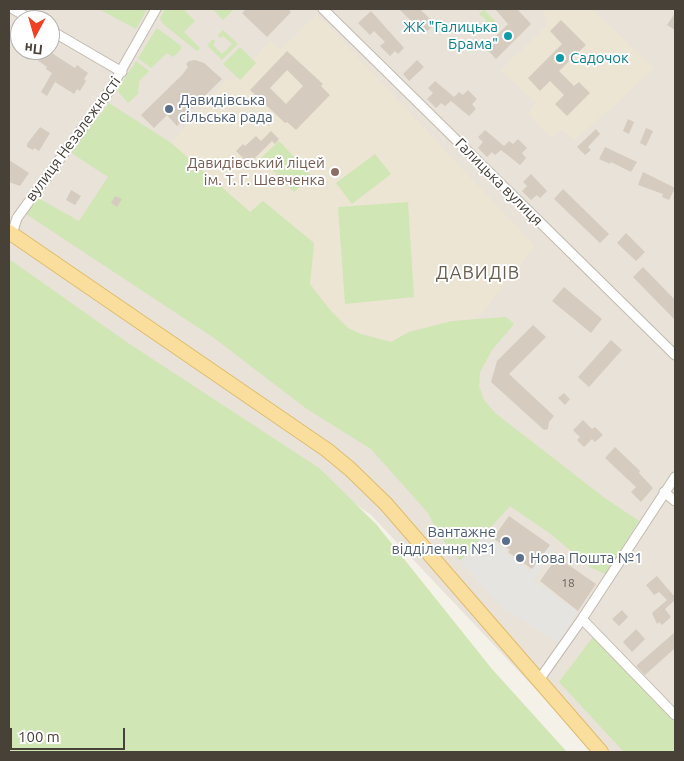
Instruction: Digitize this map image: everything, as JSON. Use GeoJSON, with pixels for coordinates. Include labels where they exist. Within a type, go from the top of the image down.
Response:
{"type":"FeatureCollection","features":[{"type":"Feature","properties":{"kind":"main road"},"geometry":{"type":"LineString","coordinates":[[11,233],[327,450],[350,469],[386,504],[601,752]]}},
{"type":"Feature","properties":{"kind":"street","name":"вулиця Незалежності"},"geometry":{"type":"LineString","coordinates":[[11,233],[17,218],[122,72],[156,9]]}},
{"type":"Feature","properties":{"kind":"street","name":"Галицька вулиця"},"geometry":{"type":"LineString","coordinates":[[323,9],[675,355]]}},
{"type":"Feature","properties":{"kind":"street","name":"вулиця Незалежності"},"geometry":{"type":"LineString","coordinates":[[60,36],[122,72]]}},
{"type":"Feature","properties":{"kind":"street"},"geometry":{"type":"LineString","coordinates":[[539,680],[582,619],[675,477]]}},
{"type":"Feature","properties":{"kind":"street"},"geometry":{"type":"LineString","coordinates":[[664,492],[675,501]]}},
{"type":"Feature","properties":{"kind":"street"},"geometry":{"type":"LineString","coordinates":[[582,619],[675,715]]}},
{"type":"Feature","properties":{"kind":"shaded area"},"geometry":{"type":"Polygon","coordinates":[[[9,9],[675,9],[675,752],[595,752],[371,515],[9,262],[9,9]]]}},
{"type":"Feature","properties":{"kind":"shaded area"},"geometry":{"type":"Polygon","coordinates":[[[547,9],[592,9],[654,68],[614,106],[573,140],[563,130],[551,137],[528,114],[536,103],[500,70],[546,26],[543,13],[547,9]]]}},
{"type":"Feature","properties":{"kind":"shaded area","name":"Давидівський ліцей ім. Т. Г. Шевченка"},"geometry":{"type":"Polygon","coordinates":[[[317,14],[535,246],[478,318],[452,321],[409,332],[391,342],[361,334],[348,328],[330,310],[250,212],[171,143],[226,80],[234,80],[270,41],[281,49],[317,14]]]}},
{"type":"Feature","properties":{"kind":"shaded area"},"geometry":{"type":"Polygon","coordinates":[[[485,535],[507,550],[505,553],[530,571],[550,545],[554,548],[533,580],[577,612],[559,643],[504,609],[460,561],[485,535]]]}},
{"type":"Feature","properties":{"kind":"green space"},"geometry":{"type":"Polygon","coordinates":[[[99,9],[147,9],[136,29],[99,9]]]}},
{"type":"Feature","properties":{"kind":"green space"},"geometry":{"type":"Polygon","coordinates":[[[165,9],[183,9],[195,21],[184,32],[200,48],[197,51],[162,23],[160,18],[165,9]]]}},
{"type":"Feature","properties":{"kind":"green space"},"geometry":{"type":"Polygon","coordinates":[[[213,9],[234,9],[223,20],[213,9]]]}},
{"type":"Feature","properties":{"kind":"green space"},"geometry":{"type":"Polygon","coordinates":[[[484,10],[495,21],[489,28],[486,27],[486,20],[479,14],[484,10]]]}},
{"type":"Feature","properties":{"kind":"green space"},"geometry":{"type":"Polygon","coordinates":[[[157,28],[181,46],[181,49],[173,57],[167,53],[151,68],[138,58],[157,28]]]}},
{"type":"Feature","properties":{"kind":"green space"},"geometry":{"type":"Polygon","coordinates":[[[223,30],[238,44],[222,60],[207,45],[213,39],[215,41],[213,45],[222,54],[232,44],[223,36],[220,38],[218,35],[223,30]]]}},
{"type":"Feature","properties":{"kind":"green space"},"geometry":{"type":"Polygon","coordinates":[[[240,47],[256,63],[240,80],[223,64],[240,47]]]}},
{"type":"Feature","properties":{"kind":"green space"},"geometry":{"type":"Polygon","coordinates":[[[136,61],[149,71],[139,81],[138,94],[128,103],[117,90],[136,61]]]}},
{"type":"Feature","properties":{"kind":"green space"},"geometry":{"type":"Polygon","coordinates":[[[109,103],[171,143],[250,212],[263,201],[314,243],[310,284],[330,310],[348,328],[361,334],[391,342],[409,332],[452,321],[506,317],[514,324],[492,350],[480,372],[479,386],[484,400],[495,413],[606,499],[639,521],[605,574],[590,567],[552,535],[510,506],[460,561],[439,535],[428,513],[371,449],[307,409],[214,338],[26,214],[38,198],[79,221],[108,177],[70,152],[109,103]]]}},
{"type":"Feature","properties":{"kind":"green space"},"geometry":{"type":"Polygon","coordinates":[[[279,141],[312,176],[294,192],[261,158],[279,141]]]}},
{"type":"Feature","properties":{"kind":"green space"},"geometry":{"type":"Polygon","coordinates":[[[375,154],[391,174],[352,204],[336,183],[375,154]]]}},
{"type":"Feature","properties":{"kind":"green space"},"geometry":{"type":"Polygon","coordinates":[[[408,202],[414,297],[345,304],[338,207],[408,202]]]}},
{"type":"Feature","properties":{"kind":"green space"},"geometry":{"type":"Polygon","coordinates":[[[9,259],[128,343],[319,468],[376,524],[492,669],[567,752],[9,752],[9,259]]]}},
{"type":"Feature","properties":{"kind":"green space"},"geometry":{"type":"Polygon","coordinates":[[[593,637],[675,723],[675,752],[624,752],[559,682],[593,637]]]}},
{"type":"Feature","properties":{"kind":"building"},"geometry":{"type":"Polygon","coordinates":[[[246,9],[288,9],[291,12],[267,37],[242,13],[246,9]]]}},
{"type":"Feature","properties":{"kind":"building"},"geometry":{"type":"Polygon","coordinates":[[[399,9],[420,9],[435,24],[424,34],[399,9]]]}},
{"type":"Feature","properties":{"kind":"building","name":"ЖК \"Галицька Брама\""},"geometry":{"type":"Polygon","coordinates":[[[495,9],[517,9],[531,24],[496,59],[485,47],[508,24],[495,9]]]}},
{"type":"Feature","properties":{"kind":"building"},"geometry":{"type":"Polygon","coordinates":[[[371,11],[404,48],[398,54],[395,51],[390,56],[380,46],[385,42],[374,31],[370,35],[358,23],[371,11]]]}},
{"type":"Feature","properties":{"kind":"building"},"geometry":{"type":"Polygon","coordinates":[[[675,13],[675,30],[667,25],[675,13]]]}},
{"type":"Feature","properties":{"kind":"building","name":"Садочок"},"geometry":{"type":"Polygon","coordinates":[[[561,20],[586,45],[559,71],[574,86],[579,82],[590,93],[567,116],[555,104],[564,95],[550,81],[540,91],[528,78],[562,44],[550,31],[561,20]]]}},
{"type":"Feature","properties":{"kind":"building"},"geometry":{"type":"Polygon","coordinates":[[[287,51],[323,84],[321,86],[330,95],[296,130],[287,122],[285,123],[250,90],[287,51]],[[287,70],[270,88],[286,104],[303,86],[287,70]]]}},
{"type":"Feature","properties":{"kind":"building"},"geometry":{"type":"Polygon","coordinates":[[[60,58],[75,68],[77,65],[88,73],[84,79],[86,81],[80,91],[77,89],[74,94],[55,82],[47,96],[41,92],[52,73],[46,69],[47,67],[37,60],[60,60],[60,58]]]}},
{"type":"Feature","properties":{"kind":"building"},"geometry":{"type":"Polygon","coordinates":[[[195,60],[204,63],[222,79],[187,113],[188,115],[177,126],[167,115],[154,128],[141,115],[182,75],[188,67],[186,64],[189,61],[195,60]]]}},
{"type":"Feature","properties":{"kind":"building"},"geometry":{"type":"Polygon","coordinates":[[[417,60],[424,67],[409,81],[403,74],[417,60]]]}},
{"type":"Feature","properties":{"kind":"building"},"geometry":{"type":"Polygon","coordinates":[[[435,81],[454,97],[459,92],[463,95],[468,90],[477,99],[472,104],[476,109],[469,116],[451,101],[445,106],[441,103],[436,108],[427,99],[433,93],[428,88],[435,81]]]}},
{"type":"Feature","properties":{"kind":"building"},"geometry":{"type":"Polygon","coordinates":[[[628,119],[634,122],[629,134],[623,131],[628,119]]]}},
{"type":"Feature","properties":{"kind":"building"},"geometry":{"type":"Polygon","coordinates":[[[40,127],[50,133],[39,151],[34,148],[33,150],[27,147],[27,144],[40,127]]]}},
{"type":"Feature","properties":{"kind":"building"},"geometry":{"type":"Polygon","coordinates":[[[646,128],[653,131],[646,146],[640,143],[646,128]]]}},
{"type":"Feature","properties":{"kind":"building"},"geometry":{"type":"Polygon","coordinates":[[[596,129],[600,134],[588,147],[591,150],[585,155],[577,147],[596,129]]]}},
{"type":"Feature","properties":{"kind":"building"},"geometry":{"type":"Polygon","coordinates":[[[485,130],[504,146],[509,141],[513,144],[518,139],[527,148],[522,153],[526,158],[520,165],[501,150],[495,155],[492,152],[487,157],[478,148],[483,142],[478,137],[485,130]]]}},
{"type":"Feature","properties":{"kind":"building"},"geometry":{"type":"Polygon","coordinates":[[[271,131],[279,139],[275,144],[272,141],[249,164],[236,151],[256,136],[261,141],[271,131]]]}},
{"type":"Feature","properties":{"kind":"building"},"geometry":{"type":"Polygon","coordinates":[[[605,147],[637,162],[631,172],[611,162],[610,164],[599,159],[605,147]]]}},
{"type":"Feature","properties":{"kind":"building"},"geometry":{"type":"Polygon","coordinates":[[[9,160],[29,173],[20,186],[9,182],[9,160]]]}},
{"type":"Feature","properties":{"kind":"building"},"geometry":{"type":"Polygon","coordinates":[[[643,172],[675,188],[669,200],[662,197],[663,194],[638,185],[643,172]]]}},
{"type":"Feature","properties":{"kind":"building"},"geometry":{"type":"Polygon","coordinates":[[[531,174],[547,191],[540,198],[537,195],[531,200],[522,191],[527,186],[523,182],[531,174]]]}},
{"type":"Feature","properties":{"kind":"building"},"geometry":{"type":"Polygon","coordinates":[[[563,189],[609,234],[600,243],[554,199],[563,189]]]}},
{"type":"Feature","properties":{"kind":"building"},"geometry":{"type":"Polygon","coordinates":[[[71,190],[81,196],[75,205],[66,200],[71,190]]]}},
{"type":"Feature","properties":{"kind":"building"},"geometry":{"type":"Polygon","coordinates":[[[115,196],[122,199],[117,207],[111,203],[115,196]]]}},
{"type":"Feature","properties":{"kind":"building"},"geometry":{"type":"Polygon","coordinates":[[[626,233],[645,252],[636,261],[617,243],[626,233]]]}},
{"type":"Feature","properties":{"kind":"building"},"geometry":{"type":"Polygon","coordinates":[[[643,267],[675,300],[675,320],[633,277],[643,267]]]}},
{"type":"Feature","properties":{"kind":"building"},"geometry":{"type":"Polygon","coordinates":[[[564,287],[602,319],[591,333],[552,301],[564,287]]]}},
{"type":"Feature","properties":{"kind":"building"},"geometry":{"type":"Polygon","coordinates":[[[533,325],[546,337],[509,374],[554,416],[549,422],[548,429],[544,430],[491,382],[497,361],[533,325]]]}},
{"type":"Feature","properties":{"kind":"building"},"geometry":{"type":"Polygon","coordinates":[[[611,340],[622,350],[589,387],[578,377],[611,340]]]}},
{"type":"Feature","properties":{"kind":"building"},"geometry":{"type":"Polygon","coordinates":[[[564,393],[570,399],[565,405],[558,398],[564,393]]]}},
{"type":"Feature","properties":{"kind":"building"},"geometry":{"type":"Polygon","coordinates":[[[583,420],[592,429],[595,427],[603,435],[595,442],[592,439],[584,447],[577,440],[580,437],[573,430],[583,420]]]}},
{"type":"Feature","properties":{"kind":"building"},"geometry":{"type":"Polygon","coordinates":[[[615,447],[640,471],[639,473],[653,488],[641,502],[631,492],[636,487],[605,458],[615,447]]]}},
{"type":"Feature","properties":{"kind":"building"},"geometry":{"type":"Polygon","coordinates":[[[509,516],[550,545],[532,569],[508,552],[510,550],[493,538],[509,516]]]}},
{"type":"Feature","properties":{"kind":"building"},"geometry":{"type":"Polygon","coordinates":[[[557,557],[596,584],[578,611],[540,581],[557,557]]]}},
{"type":"Feature","properties":{"kind":"building"},"geometry":{"type":"Polygon","coordinates":[[[657,576],[675,595],[675,600],[665,609],[671,617],[662,625],[659,622],[657,624],[652,613],[667,600],[659,592],[654,595],[646,585],[657,576]]]}},
{"type":"Feature","properties":{"kind":"building"},"geometry":{"type":"Polygon","coordinates":[[[622,610],[628,617],[619,626],[612,619],[622,610]]]}},
{"type":"Feature","properties":{"kind":"building"},"geometry":{"type":"Polygon","coordinates":[[[636,629],[645,639],[632,652],[623,642],[636,629]]]}},
{"type":"Feature","properties":{"kind":"building"},"geometry":{"type":"Polygon","coordinates":[[[675,632],[675,648],[645,675],[636,666],[675,632]]]}},
{"type":"Feature","properties":{"kind":"place","name":"ЖК \"Галицька Брама\""},"geometry":{"type":"Point","coordinates":[508,36]}},
{"type":"Feature","properties":{"kind":"place","name":"Садочок"},"geometry":{"type":"Point","coordinates":[560,58]}},
{"type":"Feature","properties":{"kind":"place","name":"Давидівська сільська рада"},"geometry":{"type":"Point","coordinates":[169,109]}},
{"type":"Feature","properties":{"kind":"place","name":"Давидівський ліцей ім. Т. Г. Шевченка"},"geometry":{"type":"Point","coordinates":[335,172]}},
{"type":"Feature","properties":{"kind":"place","name":"Вантажне відділення №1"},"geometry":{"type":"Point","coordinates":[506,541]}},
{"type":"Feature","properties":{"kind":"place","name":"Нова Пошта №1"},"geometry":{"type":"Point","coordinates":[520,558]}},
{"type":"Feature","properties":{"kind":"district","name":"ДАВИДІВ"},"geometry":{"type":"Point","coordinates":[478,273]}}]}
